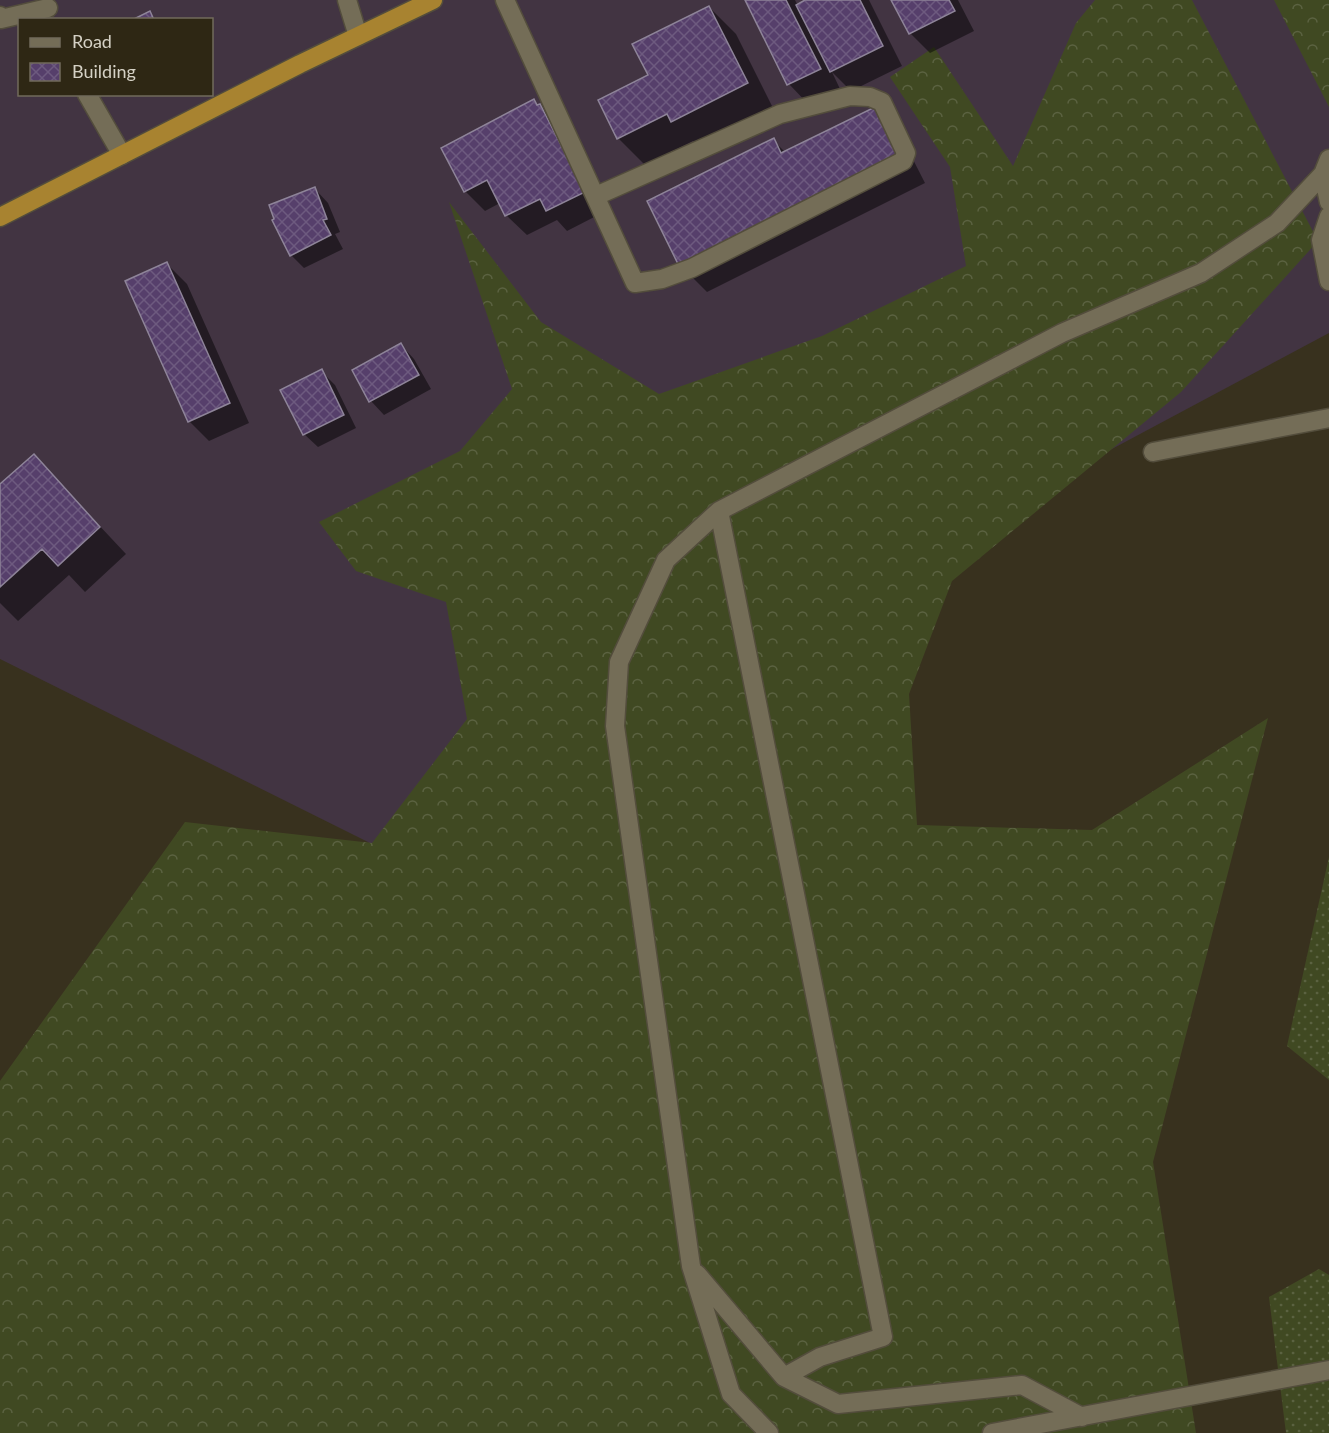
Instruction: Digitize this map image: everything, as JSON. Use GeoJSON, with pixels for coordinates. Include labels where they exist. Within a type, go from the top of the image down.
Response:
{"type":"FeatureCollection","features":[{"type":"Feature","properties":{"kind":"highway"},"geometry":{"type":"LineString","coordinates":[[0,217],[433,0]]}},
{"type":"Feature","properties":{"kind":"lane"},"geometry":{"type":"LineString","coordinates":[[347,0],[358,36]]}},
{"type":"Feature","properties":{"kind":"lane"},"geometry":{"type":"LineString","coordinates":[[505,0],[635,283],[662,279],[692,268],[903,161],[906,153],[882,102],[870,97],[850,96],[780,114],[596,196]]}},
{"type":"Feature","properties":{"kind":"lane"},"geometry":{"type":"LineString","coordinates":[[0,16],[1,19],[49,9]]}},
{"type":"Feature","properties":{"kind":"lane"},"geometry":{"type":"LineString","coordinates":[[88,96],[122,155]]}},
{"type":"Feature","properties":{"kind":"lane"},"geometry":{"type":"LineString","coordinates":[[1326,166],[1329,202]]}},
{"type":"Feature","properties":{"kind":"lane"},"geometry":{"type":"LineString","coordinates":[[769,1433],[731,1394],[691,1266],[615,726],[619,662],[666,560],[719,511],[1062,333],[1201,273],[1277,223],[1326,166]]}},
{"type":"Feature","properties":{"kind":"lane"},"geometry":{"type":"LineString","coordinates":[[1329,216],[1321,240],[1329,281]]}},
{"type":"Feature","properties":{"kind":"lane"},"geometry":{"type":"LineString","coordinates":[[1153,452],[1329,417]]}},
{"type":"Feature","properties":{"kind":"lane"},"geometry":{"type":"LineString","coordinates":[[719,511],[883,1337],[820,1357],[784,1377]]}},
{"type":"Feature","properties":{"kind":"lane"},"geometry":{"type":"LineString","coordinates":[[691,1266],[784,1377],[838,1404],[1023,1385],[1082,1417]]}},
{"type":"Feature","properties":{"kind":"lane"},"geometry":{"type":"LineString","coordinates":[[992,1433],[1329,1370]]}},
{"type":"Feature","properties":{"kind":"shaded area"},"geometry":{"type":"Polygon","coordinates":[[[0,0],[1329,0],[1329,333],[372,844],[0,659],[0,0]]]}},
{"type":"Feature","properties":{"kind":"green space"},"geometry":{"type":"Polygon","coordinates":[[[1095,0],[1192,0],[1318,241],[1181,392],[952,581],[909,694],[917,825],[1092,830],[1268,718],[1153,1162],[1196,1433],[0,1433],[0,1081],[185,822],[372,843],[467,719],[446,602],[356,571],[319,522],[460,451],[512,389],[449,202],[541,322],[659,394],[822,336],[966,266],[950,167],[890,77],[934,47],[1013,166],[1076,23],[1095,0]]]}},
{"type":"Feature","properties":{"kind":"green space"},"geometry":{"type":"Polygon","coordinates":[[[1274,0],[1329,0],[1329,107],[1274,0]]]}},
{"type":"Feature","properties":{"kind":"green space"},"geometry":{"type":"Polygon","coordinates":[[[1329,857],[1329,1080],[1287,1046],[1329,857]]]}},
{"type":"Feature","properties":{"kind":"green space"},"geometry":{"type":"Polygon","coordinates":[[[1319,1269],[1329,1275],[1329,1433],[1286,1433],[1269,1297],[1319,1269]]]}},
{"type":"Feature","properties":{"kind":"building"},"geometry":{"type":"Polygon","coordinates":[[[745,0],[786,0],[821,69],[787,85],[745,0]]]}},
{"type":"Feature","properties":{"kind":"building"},"geometry":{"type":"Polygon","coordinates":[[[805,0],[860,0],[883,46],[830,72],[796,5],[805,0]]]}},
{"type":"Feature","properties":{"kind":"building"},"geometry":{"type":"Polygon","coordinates":[[[891,0],[949,0],[955,11],[909,34],[891,0]]]}},
{"type":"Feature","properties":{"kind":"building"},"geometry":{"type":"Polygon","coordinates":[[[709,6],[748,83],[671,122],[667,114],[617,139],[598,100],[648,75],[632,44],[709,6]]]}},
{"type":"Feature","properties":{"kind":"building"},"geometry":{"type":"Polygon","coordinates":[[[150,11],[153,18],[136,18],[150,11]]]}},
{"type":"Feature","properties":{"kind":"building"},"geometry":{"type":"Polygon","coordinates":[[[534,99],[537,105],[540,104],[585,192],[546,211],[540,199],[505,216],[487,180],[464,192],[441,148],[534,99]]]}},
{"type":"Feature","properties":{"kind":"building"},"geometry":{"type":"Polygon","coordinates":[[[875,107],[899,156],[679,266],[647,201],[774,138],[781,153],[875,107]]]}},
{"type":"Feature","properties":{"kind":"building"},"geometry":{"type":"Polygon","coordinates":[[[315,187],[327,219],[323,220],[331,235],[290,256],[272,220],[274,219],[269,205],[315,187]]]}},
{"type":"Feature","properties":{"kind":"building"},"geometry":{"type":"Polygon","coordinates":[[[167,262],[230,403],[188,422],[125,281],[167,262]]]}},
{"type":"Feature","properties":{"kind":"building"},"geometry":{"type":"Polygon","coordinates":[[[401,343],[419,375],[369,402],[352,370],[401,343]]]}},
{"type":"Feature","properties":{"kind":"building"},"geometry":{"type":"Polygon","coordinates":[[[322,369],[344,415],[303,435],[280,390],[322,369]]]}},
{"type":"Feature","properties":{"kind":"building"},"geometry":{"type":"Polygon","coordinates":[[[34,454],[100,527],[58,566],[42,549],[0,587],[0,484],[34,454]]]}}]}
